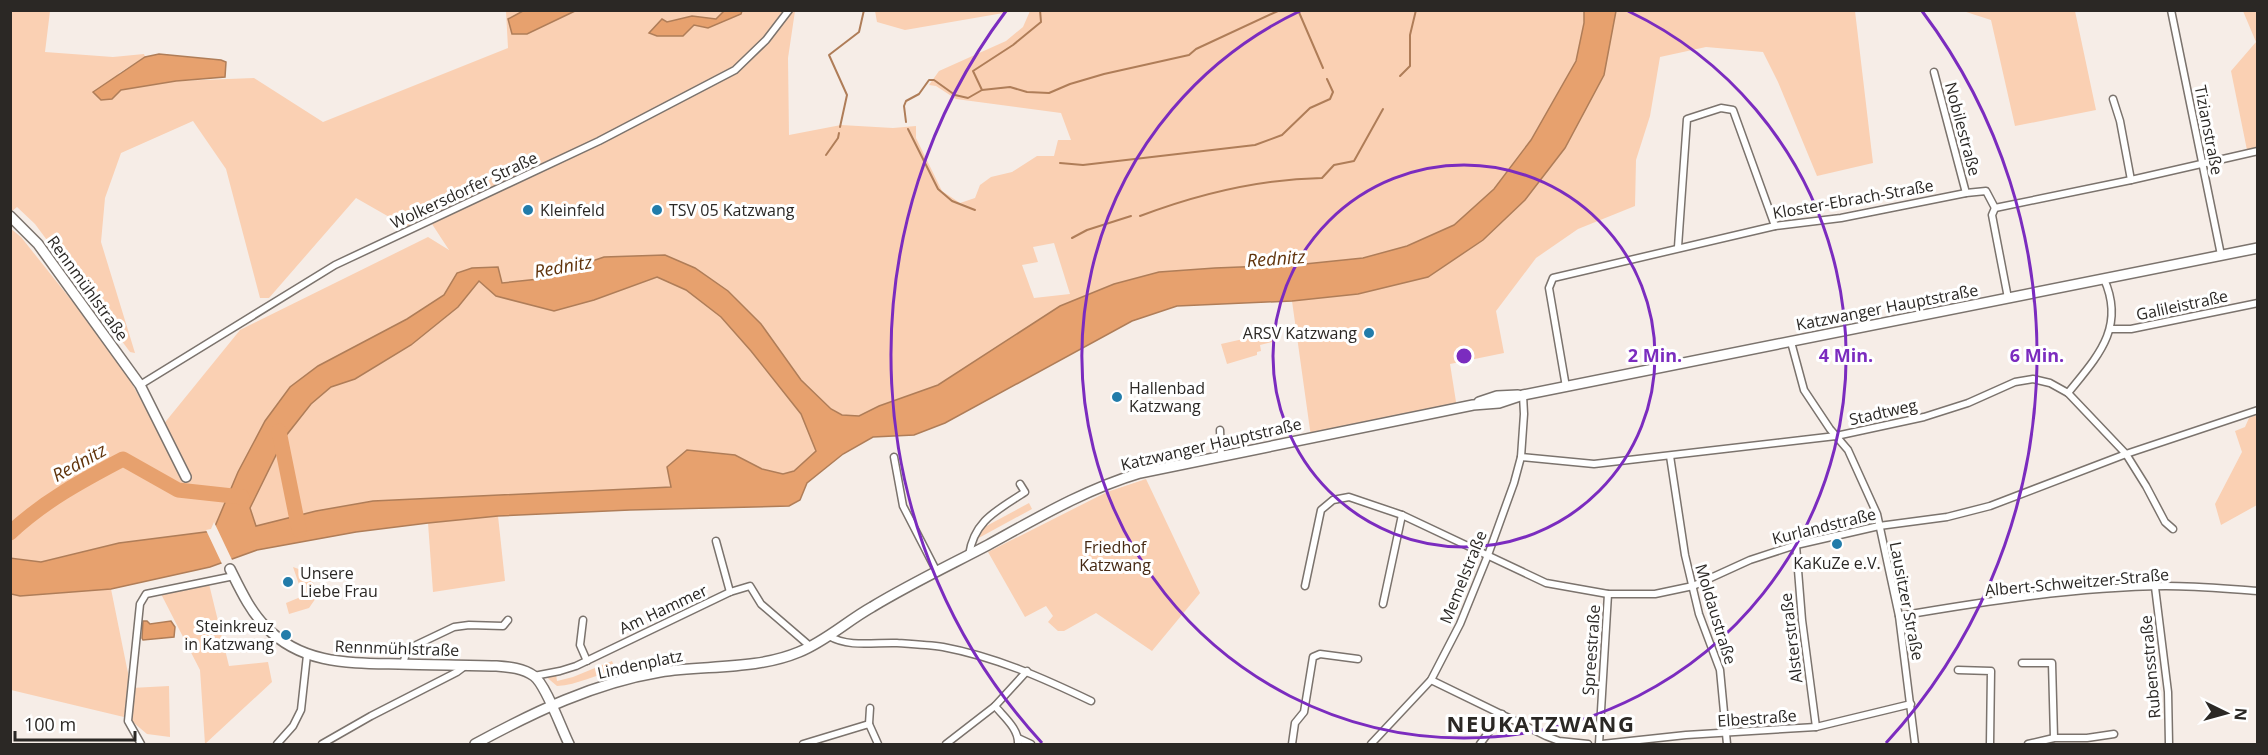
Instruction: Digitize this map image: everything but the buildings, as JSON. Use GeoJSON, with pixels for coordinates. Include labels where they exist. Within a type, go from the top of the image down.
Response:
{"type":"FeatureCollection","features":[{"type":"Feature","properties":{"kind":"main road","name":"Rennmühlstraße"},"geometry":{"type":"LineString","coordinates":[[10,216],[38,244],[140,386],[186,477]]}},
{"type":"Feature","properties":{"kind":"main road","name":"Katzwanger Hauptstraße"},"geometry":{"type":"LineString","coordinates":[[739,665],[773,661],[811,647],[874,605],[1065,504],[1107,484],[1149,471],[1473,405],[1497,396],[1523,395],[1566,387],[2258,248]]}},
{"type":"Feature","properties":{"kind":"main road","name":"Rennmühlstraße"},"geometry":{"type":"LineString","coordinates":[[232,572],[249,606],[267,629],[288,645],[307,655],[339,662],[510,668],[534,675]]}},
{"type":"Feature","properties":{"kind":"main road","name":"Lindenplatz"},"geometry":{"type":"LineString","coordinates":[[475,744],[551,705],[603,686],[639,676],[675,670],[739,665]]}},
{"type":"Feature","properties":{"kind":"main road"},"geometry":{"type":"LineString","coordinates":[[534,675],[542,684],[569,744]]}},
{"type":"Feature","properties":{"kind":"street","name":"Wolkersdorfer Straße"},"geometry":{"type":"LineString","coordinates":[[140,386],[335,265],[599,141],[735,70],[766,40],[789,10]]}},
{"type":"Feature","properties":{"kind":"street","name":"Tizianstraße"},"geometry":{"type":"LineString","coordinates":[[2171,10],[2221,255]]}},
{"type":"Feature","properties":{"kind":"street","name":"Nobilestraße"},"geometry":{"type":"LineString","coordinates":[[1934,72],[1966,193]]}},
{"type":"Feature","properties":{"kind":"street"},"geometry":{"type":"LineString","coordinates":[[2113,99],[2132,180]]}},
{"type":"Feature","properties":{"kind":"street"},"geometry":{"type":"LineString","coordinates":[[1678,247],[1687,119],[1721,108],[1733,110],[1775,226]]}},
{"type":"Feature","properties":{"kind":"street"},"geometry":{"type":"LineString","coordinates":[[2007,298],[1992,216],[1995,207],[2258,152]]}},
{"type":"Feature","properties":{"kind":"street","name":"Kloster-Ebrach-Straße"},"geometry":{"type":"LineString","coordinates":[[1566,387],[1549,288],[1553,278],[1775,226],[1842,218],[1966,193],[1986,191],[1995,207]]}},
{"type":"Feature","properties":{"kind":"street","name":"Galileistraße"},"geometry":{"type":"LineString","coordinates":[[2068,393],[2099,354],[2110,328],[2113,309],[2104,279]]}},
{"type":"Feature","properties":{"kind":"street","name":"Galileistraße"},"geometry":{"type":"LineString","coordinates":[[2110,328],[2131,329],[2258,303]]}},
{"type":"Feature","properties":{"kind":"street","name":"Lausitzer Straße"},"geometry":{"type":"LineString","coordinates":[[1791,342],[1804,390],[1830,429],[1848,450],[1872,501],[1899,616],[1915,744]]}},
{"type":"Feature","properties":{"kind":"street","name":"Stadtweg"},"geometry":{"type":"LineString","coordinates":[[1521,457],[1594,464],[1836,435],[1924,417],[1961,406],[2025,379],[2039,380],[2068,393],[2126,454],[2165,522],[2173,529]]}},
{"type":"Feature","properties":{"kind":"street","name":"Memelstraße"},"geometry":{"type":"LineString","coordinates":[[1371,744],[1431,680],[1460,624],[1488,555],[1521,457],[1523,395]]}},
{"type":"Feature","properties":{"kind":"street","name":"Kurlandstraße"},"geometry":{"type":"LineString","coordinates":[[1305,586],[1321,510],[1333,500],[1349,497],[1402,515],[1546,583],[1608,594],[1654,594],[1693,586],[1750,560],[1796,545],[1879,526],[1947,517],[1980,509],[2126,454],[2258,410]]}},
{"type":"Feature","properties":{"kind":"street"},"geometry":{"type":"LineString","coordinates":[[1220,430],[1221,456]]}},
{"type":"Feature","properties":{"kind":"street","name":"Moldaustraße"},"geometry":{"type":"LineString","coordinates":[[1670,456],[1679,522],[1699,614],[1720,670],[1727,744]]}},
{"type":"Feature","properties":{"kind":"street"},"geometry":{"type":"LineString","coordinates":[[894,457],[903,506],[937,572]]}},
{"type":"Feature","properties":{"kind":"street"},"geometry":{"type":"LineString","coordinates":[[969,555],[972,538],[979,526],[989,516],[1025,492],[1020,483]]}},
{"type":"Feature","properties":{"kind":"street"},"geometry":{"type":"LineString","coordinates":[[1383,604],[1402,515]]}},
{"type":"Feature","properties":{"kind":"street","name":"Am Hammer"},"geometry":{"type":"LineString","coordinates":[[716,541],[730,592]]}},
{"type":"Feature","properties":{"kind":"street","name":"Alsterstraße"},"geometry":{"type":"LineString","coordinates":[[1796,545],[1802,621],[1816,728]]}},
{"type":"Feature","properties":{"kind":"street"},"geometry":{"type":"LineString","coordinates":[[141,744],[128,721],[140,604],[146,594],[232,572]]}},
{"type":"Feature","properties":{"kind":"street","name":"Am Hammer"},"geometry":{"type":"LineString","coordinates":[[608,650],[730,592],[750,586],[760,604],[811,647]]}},
{"type":"Feature","properties":{"kind":"street","name":"Albert-Schweitzer-Straße"},"geometry":{"type":"LineString","coordinates":[[1899,616],[2020,598],[2155,586],[2258,591]]}},
{"type":"Feature","properties":{"kind":"street","name":"Rubensstraße"},"geometry":{"type":"LineString","coordinates":[[2155,586],[2168,692],[2169,744]]}},
{"type":"Feature","properties":{"kind":"street","name":"Spreestraße"},"geometry":{"type":"LineString","coordinates":[[1600,744],[1608,594]]}},
{"type":"Feature","properties":{"kind":"street"},"geometry":{"type":"LineString","coordinates":[[403,664],[407,650],[412,646],[454,627],[503,626],[508,620]]}},
{"type":"Feature","properties":{"kind":"street"},"geometry":{"type":"LineString","coordinates":[[583,620],[578,643],[587,661]]}},
{"type":"Feature","properties":{"kind":"street"},"geometry":{"type":"LineString","coordinates":[[830,636],[844,642],[943,647],[994,659],[1028,671],[1091,701]]}},
{"type":"Feature","properties":{"kind":"street","name":"Lindenplatz"},"geometry":{"type":"LineString","coordinates":[[534,675],[566,670],[608,650]]}},
{"type":"Feature","properties":{"kind":"street"},"geometry":{"type":"LineString","coordinates":[[1292,744],[1295,723],[1304,712],[1312,657],[1320,654],[1358,659]]}},
{"type":"Feature","properties":{"kind":"street"},"geometry":{"type":"LineString","coordinates":[[276,744],[293,726],[301,710],[307,655]]}},
{"type":"Feature","properties":{"kind":"street"},"geometry":{"type":"LineString","coordinates":[[2022,663],[2052,663],[2054,738]]}},
{"type":"Feature","properties":{"kind":"street"},"geometry":{"type":"LineString","coordinates":[[322,744],[457,672],[465,665]]}},
{"type":"Feature","properties":{"kind":"street"},"geometry":{"type":"LineString","coordinates":[[1958,670],[1991,671],[1990,744]]}},
{"type":"Feature","properties":{"kind":"street"},"geometry":{"type":"LineString","coordinates":[[946,744],[994,706],[1028,671]]}},
{"type":"Feature","properties":{"kind":"street"},"geometry":{"type":"LineString","coordinates":[[1431,680],[1558,741],[1588,744]]}},
{"type":"Feature","properties":{"kind":"street","name":"Elbestraße"},"geometry":{"type":"LineString","coordinates":[[1600,744],[1816,728],[1911,704]]}},
{"type":"Feature","properties":{"kind":"street"},"geometry":{"type":"LineString","coordinates":[[994,706],[1015,729],[1018,741],[1031,744]]}},
{"type":"Feature","properties":{"kind":"street"},"geometry":{"type":"LineString","coordinates":[[870,708],[869,724],[878,744]]}},
{"type":"Feature","properties":{"kind":"street"},"geometry":{"type":"LineString","coordinates":[[1480,744],[1502,714]]}},
{"type":"Feature","properties":{"kind":"street"},"geometry":{"type":"LineString","coordinates":[[803,744],[869,724]]}},
{"type":"Feature","properties":{"kind":"street"},"geometry":{"type":"LineString","coordinates":[[2028,744],[2054,738],[2087,741],[2114,734]]}},
{"type":"Feature","properties":{"kind":"green space"},"geometry":{"type":"Polygon","coordinates":[[[875,10],[1015,11],[905,30],[877,22],[875,10]]]}},
{"type":"Feature","properties":{"kind":"green space"},"geometry":{"type":"Polygon","coordinates":[[[11,11],[50,11],[45,52],[113,57],[144,54],[145,57],[119,73],[112,99],[121,90],[176,81],[254,78],[323,122],[508,48],[506,11],[795,11],[788,58],[789,135],[841,125],[893,128],[916,126],[916,138],[942,191],[960,203],[975,198],[980,185],[991,177],[1012,172],[1037,156],[1054,156],[1058,140],[1071,140],[1061,113],[956,99],[936,86],[929,85],[939,71],[1006,41],[1023,27],[1030,11],[1584,11],[1584,23],[1576,61],[1531,140],[1494,189],[1454,225],[1407,246],[1363,258],[1295,265],[1159,272],[1114,284],[1060,306],[938,385],[879,406],[859,416],[842,415],[831,409],[801,380],[728,291],[604,257],[539,279],[502,283],[457,273],[444,295],[407,319],[318,366],[265,421],[238,472],[213,531],[119,543],[41,562],[11,558],[10,228],[21,237],[119,360],[158,431],[240,330],[428,237],[449,250],[432,224],[412,230],[356,198],[269,298],[260,298],[226,169],[193,121],[121,153],[105,198],[101,242],[135,353],[130,352],[35,224],[17,207],[11,212],[11,11]],[[1054,243],[1033,247],[1038,262],[1022,265],[1034,298],[1070,294],[1054,243]]]}},
{"type":"Feature","properties":{"kind":"green space"},"geometry":{"type":"Polygon","coordinates":[[[1616,11],[1855,11],[1873,163],[1817,176],[1763,52],[1706,47],[1660,57],[1650,116],[1636,160],[1635,206],[1578,229],[1536,258],[1496,311],[1504,353],[1450,364],[1457,408],[1311,437],[1292,301],[1358,294],[1427,277],[1483,240],[1525,200],[1604,75],[1616,11]]]}},
{"type":"Feature","properties":{"kind":"green space"},"geometry":{"type":"Polygon","coordinates":[[[1963,11],[2075,11],[2096,110],[2015,126],[1991,20],[1963,11]]]}},
{"type":"Feature","properties":{"kind":"green space"},"geometry":{"type":"Polygon","coordinates":[[[2243,11],[2258,11],[2257,147],[2247,150],[2231,71],[2256,42],[2243,11]]]}},
{"type":"Feature","properties":{"kind":"green space"},"geometry":{"type":"Polygon","coordinates":[[[657,277],[686,290],[721,317],[801,414],[816,451],[794,471],[783,474],[762,469],[735,455],[687,450],[667,467],[672,487],[373,501],[316,511],[256,527],[250,508],[285,437],[311,404],[331,387],[355,379],[411,345],[458,307],[479,280],[594,300],[657,277]]]}},
{"type":"Feature","properties":{"kind":"green space"},"geometry":{"type":"Polygon","coordinates":[[[1274,332],[1276,341],[1260,345],[1261,351],[1257,352],[1257,355],[1227,364],[1221,344],[1274,332]]]}},
{"type":"Feature","properties":{"kind":"green space"},"geometry":{"type":"Polygon","coordinates":[[[2257,415],[2257,505],[2221,525],[2215,504],[2242,452],[2235,431],[2245,427],[2249,418],[2257,415]]]}},
{"type":"Feature","properties":{"kind":"green space","name":"Friedhof Katzwang"},"geometry":{"type":"Polygon","coordinates":[[[1146,479],[1200,593],[1152,651],[1096,613],[1064,631],[1058,631],[1048,622],[1053,616],[1046,606],[1025,617],[988,552],[1107,492],[1146,479]]]}},
{"type":"Feature","properties":{"kind":"green space"},"geometry":{"type":"Polygon","coordinates":[[[1029,503],[1032,509],[975,540],[979,530],[1029,503]]]}},
{"type":"Feature","properties":{"kind":"green space"},"geometry":{"type":"Polygon","coordinates":[[[498,516],[505,581],[433,592],[428,523],[498,516]]]}},
{"type":"Feature","properties":{"kind":"green space"},"geometry":{"type":"Polygon","coordinates":[[[293,567],[310,577],[318,595],[309,608],[289,614],[286,603],[303,596],[293,567]]]}},
{"type":"Feature","properties":{"kind":"green space"},"geometry":{"type":"Polygon","coordinates":[[[209,584],[229,666],[268,662],[272,682],[205,744],[200,670],[160,592],[209,584]]]}},
{"type":"Feature","properties":{"kind":"green space"},"geometry":{"type":"Polygon","coordinates":[[[111,589],[131,688],[169,686],[170,737],[147,734],[128,718],[11,690],[10,594],[20,596],[111,589]]]}},
{"type":"Feature","properties":{"kind":"green space"},"geometry":{"type":"Polygon","coordinates":[[[612,661],[616,671],[572,684],[557,686],[544,675],[556,674],[557,681],[612,661]]]}},
{"type":"Feature","properties":{"kind":"shaded area"},"geometry":{"type":"Polygon","coordinates":[[[523,11],[575,11],[527,34],[512,34],[508,19],[523,11]]]}},
{"type":"Feature","properties":{"kind":"shaded area"},"geometry":{"type":"Polygon","coordinates":[[[724,11],[742,11],[741,14],[708,28],[694,25],[683,36],[657,36],[649,33],[662,19],[667,22],[692,16],[716,19],[724,11]]]}},
{"type":"Feature","properties":{"kind":"shaded area"},"geometry":{"type":"Polygon","coordinates":[[[1584,11],[1616,11],[1604,75],[1565,148],[1525,200],[1483,240],[1428,277],[1358,294],[1292,301],[1177,306],[1132,321],[945,423],[914,435],[873,437],[843,454],[807,483],[800,500],[789,506],[498,516],[428,523],[356,532],[257,550],[210,567],[111,589],[20,596],[11,594],[10,558],[41,562],[119,543],[213,531],[238,472],[265,421],[290,387],[318,366],[407,319],[444,295],[457,273],[472,268],[498,267],[502,283],[539,279],[604,257],[665,255],[695,268],[728,291],[761,324],[801,380],[831,409],[842,415],[859,416],[879,406],[938,385],[1060,306],[1114,284],[1159,272],[1295,265],[1363,258],[1407,246],[1454,225],[1494,189],[1531,140],[1576,61],[1584,23],[1584,11]],[[657,277],[594,300],[554,311],[496,296],[479,281],[458,307],[411,345],[355,379],[331,387],[311,404],[285,437],[250,508],[256,526],[316,511],[373,501],[671,487],[667,467],[687,450],[735,455],[762,469],[783,474],[794,471],[816,451],[801,414],[721,317],[686,290],[657,277]]]}},
{"type":"Feature","properties":{"kind":"shaded area"},"geometry":{"type":"Polygon","coordinates":[[[159,54],[221,60],[226,62],[225,77],[176,81],[121,90],[112,99],[101,100],[93,92],[145,57],[159,54]]]}},
{"type":"Feature","properties":{"kind":"shaded area"},"geometry":{"type":"Polygon","coordinates":[[[143,621],[150,624],[171,621],[175,627],[174,637],[143,640],[143,621]]]}},
{"type":"Feature","properties":{"kind":"pier"},"geometry":{"type":"Polygon","coordinates":[[[214,522],[233,562],[223,566],[206,530],[211,529],[214,522]]]}},
{"type":"Feature","properties":{"kind":"waterway"},"geometry":{"type":"LineString","coordinates":[[840,127],[847,95],[829,55],[859,32],[864,10]]}},
{"type":"Feature","properties":{"kind":"waterway"},"geometry":{"type":"LineString","coordinates":[[906,122],[904,106],[906,101],[919,94],[929,80],[934,80],[955,95],[968,98],[982,90],[973,71],[1013,45],[1041,22],[1040,10]]}},
{"type":"Feature","properties":{"kind":"waterway"},"geometry":{"type":"LineString","coordinates":[[982,90],[1010,87],[1027,92],[1049,93],[1104,74],[1189,55],[1196,49],[1280,10]]}},
{"type":"Feature","properties":{"kind":"waterway"},"geometry":{"type":"LineString","coordinates":[[1298,10],[1323,68]]}},
{"type":"Feature","properties":{"kind":"waterway"},"geometry":{"type":"LineString","coordinates":[[1400,76],[1410,66],[1410,35],[1416,10]]}},
{"type":"Feature","properties":{"kind":"waterway"},"geometry":{"type":"LineString","coordinates":[[1060,163],[1083,165],[1255,145],[1282,135],[1310,108],[1330,99],[1333,92],[1327,79]]}},
{"type":"Feature","properties":{"kind":"waterway"},"geometry":{"type":"LineString","coordinates":[[1140,216],[1230,189],[1276,181],[1322,178],[1334,165],[1354,161],[1383,109]]}},
{"type":"Feature","properties":{"kind":"waterway"},"geometry":{"type":"LineString","coordinates":[[908,129],[938,189],[952,201],[975,210]]}},
{"type":"Feature","properties":{"kind":"waterway"},"geometry":{"type":"LineString","coordinates":[[826,155],[839,133]]}},
{"type":"Feature","properties":{"kind":"waterway"},"geometry":{"type":"LineString","coordinates":[[1072,238],[1087,230],[1131,216]]}},
{"type":"Feature","properties":{"kind":"waterway","name":"Rednitz"},"geometry":{"type":"LineString","coordinates":[[279,431],[299,530]]}},
{"type":"Feature","properties":{"kind":"waterway","name":"Rednitz"},"geometry":{"type":"LineString","coordinates":[[10,533],[50,501],[123,459],[178,490],[242,497]]}},
{"type":"Feature","properties":{"kind":"place","name":"Kleinfeld"},"geometry":{"type":"Point","coordinates":[528,210]}},
{"type":"Feature","properties":{"kind":"place","name":"TSV 05 Katzwang"},"geometry":{"type":"Point","coordinates":[657,210]}},
{"type":"Feature","properties":{"kind":"place","name":"ARSV Katzwang"},"geometry":{"type":"Point","coordinates":[1369,333]}},
{"type":"Feature","properties":{"kind":"place","name":"Hallenbad Katzwang"},"geometry":{"type":"Point","coordinates":[1117,397]}},
{"type":"Feature","properties":{"kind":"place","name":"KaKuZe e.V."},"geometry":{"type":"Point","coordinates":[1837,544]}},
{"type":"Feature","properties":{"kind":"place","name":"Unsere Liebe Frau"},"geometry":{"type":"Point","coordinates":[288,582]}},
{"type":"Feature","properties":{"kind":"place","name":"Steinkreuz in Katzwang"},"geometry":{"type":"Point","coordinates":[286,635]}},
{"type":"Feature","properties":{"kind":"district","name":"NEUKATZWANG"},"geometry":{"type":"Point","coordinates":[1541,723]}}]}
